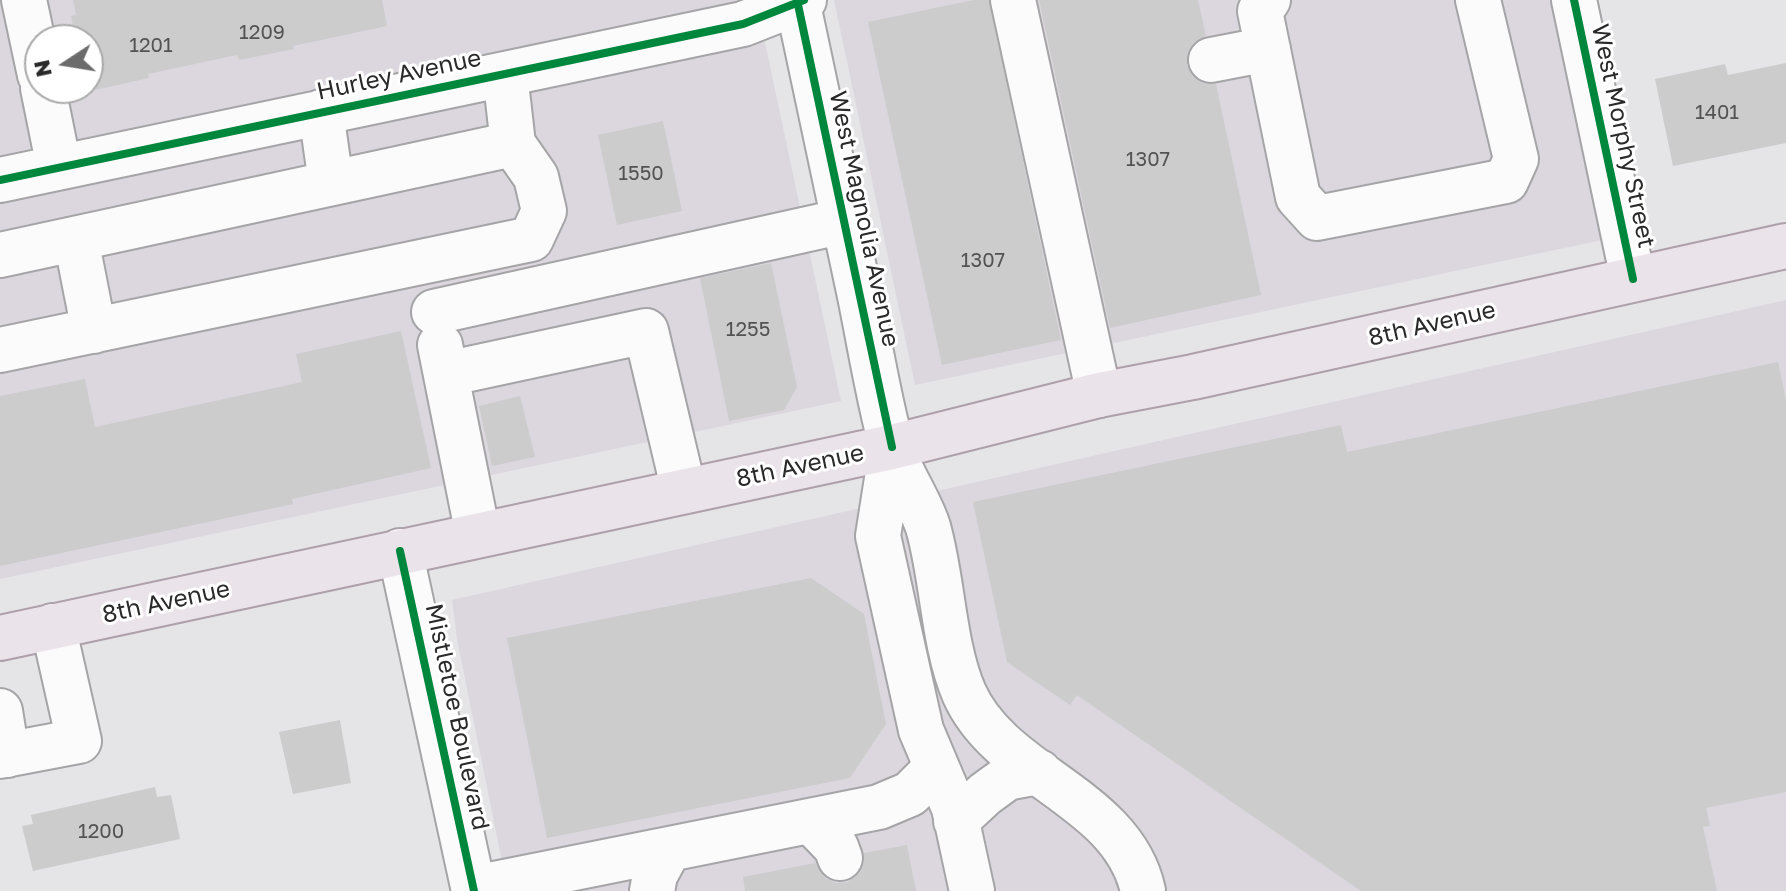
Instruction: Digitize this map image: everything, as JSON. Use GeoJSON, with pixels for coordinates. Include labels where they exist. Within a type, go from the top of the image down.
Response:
{"type":"FeatureCollection","features":[{"type":"Feature","properties":{"kind":"main road","name":"8th Avenue"},"geometry":{"type":"LineString","coordinates":[[0,638],[892,447],[1099,395],[1786,246]]}},
{"type":"Feature","properties":{"kind":"street"},"geometry":{"type":"LineString","coordinates":[[24,0],[29,24]]}},
{"type":"Feature","properties":{"kind":"street"},"geometry":{"type":"LineString","coordinates":[[1268,0],[1260,11],[1298,197],[1317,218],[1506,181],[1516,159],[1478,0]]}},
{"type":"Feature","properties":{"kind":"street","name":"West Morphy Street"},"geometry":{"type":"LineString","coordinates":[[1574,0],[1633,279]]}},
{"type":"Feature","properties":{"kind":"street","name":"Hurley Avenue"},"geometry":{"type":"LineString","coordinates":[[0,180],[743,24],[799,1]]}},
{"type":"Feature","properties":{"kind":"street","name":"West Magnolia Avenue"},"geometry":{"type":"LineString","coordinates":[[799,1],[892,447]]}},
{"type":"Feature","properties":{"kind":"street"},"geometry":{"type":"LineString","coordinates":[[1021,13],[1099,395]]}},
{"type":"Feature","properties":{"kind":"street"},"geometry":{"type":"LineString","coordinates":[[1211,60],[1268,49]]}},
{"type":"Feature","properties":{"kind":"street"},"geometry":{"type":"LineString","coordinates":[[0,350],[531,239],[544,211],[536,177],[513,144],[505,74]]}},
{"type":"Feature","properties":{"kind":"street"},"geometry":{"type":"LineString","coordinates":[[46,104],[59,167]]}},
{"type":"Feature","properties":{"kind":"street"},"geometry":{"type":"LineString","coordinates":[[321,112],[331,183]]}},
{"type":"Feature","properties":{"kind":"street"},"geometry":{"type":"LineString","coordinates":[[0,255],[513,144]]}},
{"type":"Feature","properties":{"kind":"street"},"geometry":{"type":"LineString","coordinates":[[434,312],[844,221]]}},
{"type":"Feature","properties":{"kind":"street"},"geometry":{"type":"LineString","coordinates":[[76,239],[94,331]]}},
{"type":"Feature","properties":{"kind":"street"},"geometry":{"type":"LineString","coordinates":[[424,262],[478,535]]}},
{"type":"Feature","properties":{"kind":"street"},"geometry":{"type":"LineString","coordinates":[[446,374],[646,331],[684,491]]}},
{"type":"Feature","properties":{"kind":"street"},"geometry":{"type":"LineString","coordinates":[[892,447],[878,536],[921,730],[954,808],[972,891]]}},
{"type":"Feature","properties":{"kind":"street"},"geometry":{"type":"LineString","coordinates":[[892,447],[928,526],[957,670],[965,694],[979,717],[1005,748],[1113,833],[1139,873],[1143,891]]}},
{"type":"Feature","properties":{"kind":"street","name":"Mistletoe Boulevard"},"geometry":{"type":"LineString","coordinates":[[400,551],[474,890]]}},
{"type":"Feature","properties":{"kind":"street"},"geometry":{"type":"LineString","coordinates":[[0,711],[4,756],[79,741],[53,626]]}},
{"type":"Feature","properties":{"kind":"street"},"geometry":{"type":"LineString","coordinates":[[474,890],[879,807],[910,794],[936,768]]}},
{"type":"Feature","properties":{"kind":"street"},"geometry":{"type":"LineString","coordinates":[[956,821],[1007,778],[1039,772]]}},
{"type":"Feature","properties":{"kind":"street"},"geometry":{"type":"LineString","coordinates":[[811,821],[836,847],[840,858]]}},
{"type":"Feature","properties":{"kind":"street"},"geometry":{"type":"LineString","coordinates":[[652,891],[655,875],[669,849]]}},
{"type":"Feature","properties":{"kind":"shaded area"},"geometry":{"type":"Polygon","coordinates":[[[0,0],[756,0],[841,401],[0,579],[0,0]]]}},
{"type":"Feature","properties":{"kind":"shaded area"},"geometry":{"type":"Polygon","coordinates":[[[834,0],[1573,0],[1621,236],[915,385],[834,0]]]}},
{"type":"Feature","properties":{"kind":"shaded area"},"geometry":{"type":"Polygon","coordinates":[[[1786,300],[1786,891],[508,891],[457,639],[452,600],[1786,300]]]}},
{"type":"Feature","properties":{"kind":"building"},"geometry":{"type":"Polygon","coordinates":[[[73,0],[382,0],[387,26],[293,46],[294,49],[239,60],[237,55],[148,74],[149,78],[104,88],[104,24],[73,24],[71,16],[76,15],[73,0]]]}},
{"type":"Feature","properties":{"kind":"building"},"geometry":{"type":"Polygon","coordinates":[[[973,0],[989,0],[1061,340],[942,365],[868,22],[973,0]]]}},
{"type":"Feature","properties":{"kind":"building"},"geometry":{"type":"Polygon","coordinates":[[[1039,0],[1198,0],[1206,36],[1194,42],[1188,51],[1187,65],[1193,77],[1202,83],[1216,84],[1261,295],[1110,328],[1039,0]]]}},
{"type":"Feature","properties":{"kind":"building"},"geometry":{"type":"Polygon","coordinates":[[[1786,63],[1786,143],[1673,166],[1655,79],[1725,64],[1728,75],[1786,63]]]}},
{"type":"Feature","properties":{"kind":"building"},"geometry":{"type":"Polygon","coordinates":[[[663,121],[682,211],[617,225],[598,135],[663,121]]]}},
{"type":"Feature","properties":{"kind":"building"},"geometry":{"type":"Polygon","coordinates":[[[771,263],[797,387],[784,410],[729,421],[700,278],[771,263]]]}},
{"type":"Feature","properties":{"kind":"building"},"geometry":{"type":"Polygon","coordinates":[[[401,331],[431,468],[292,499],[293,504],[0,566],[0,396],[85,379],[95,427],[302,382],[296,354],[401,331]]]}},
{"type":"Feature","properties":{"kind":"building"},"geometry":{"type":"Polygon","coordinates":[[[1778,362],[1786,400],[1786,792],[1706,808],[1710,826],[1703,827],[1717,891],[1361,891],[1077,695],[1070,705],[1007,662],[973,502],[1341,425],[1347,452],[1778,362]]]}},
{"type":"Feature","properties":{"kind":"building"},"geometry":{"type":"Polygon","coordinates":[[[520,396],[535,457],[492,466],[479,406],[520,396]]]}},
{"type":"Feature","properties":{"kind":"building"},"geometry":{"type":"Polygon","coordinates":[[[811,578],[864,614],[886,724],[850,778],[547,838],[507,638],[811,578]]]}},
{"type":"Feature","properties":{"kind":"building"},"geometry":{"type":"Polygon","coordinates":[[[340,720],[351,783],[293,794],[279,732],[340,720]]]}},
{"type":"Feature","properties":{"kind":"building"},"geometry":{"type":"Polygon","coordinates":[[[155,787],[157,797],[171,795],[180,839],[33,871],[22,826],[33,824],[31,815],[155,787]]]}},
{"type":"Feature","properties":{"kind":"building"},"geometry":{"type":"Polygon","coordinates":[[[907,845],[916,891],[745,891],[743,877],[815,863],[825,878],[836,883],[848,882],[860,873],[864,853],[907,845]]]}},
{"type":"Feature","properties":{"kind":"cycle path"},"geometry":{"type":"LineString","coordinates":[[797,0],[892,447]]}},
{"type":"Feature","properties":{"kind":"cycle path"},"geometry":{"type":"LineString","coordinates":[[0,180],[743,24],[804,0]]}},
{"type":"Feature","properties":{"kind":"cycle path"},"geometry":{"type":"LineString","coordinates":[[1574,0],[1633,279]]}},
{"type":"Feature","properties":{"kind":"cycle path"},"geometry":{"type":"LineString","coordinates":[[400,551],[474,891]]}}]}
